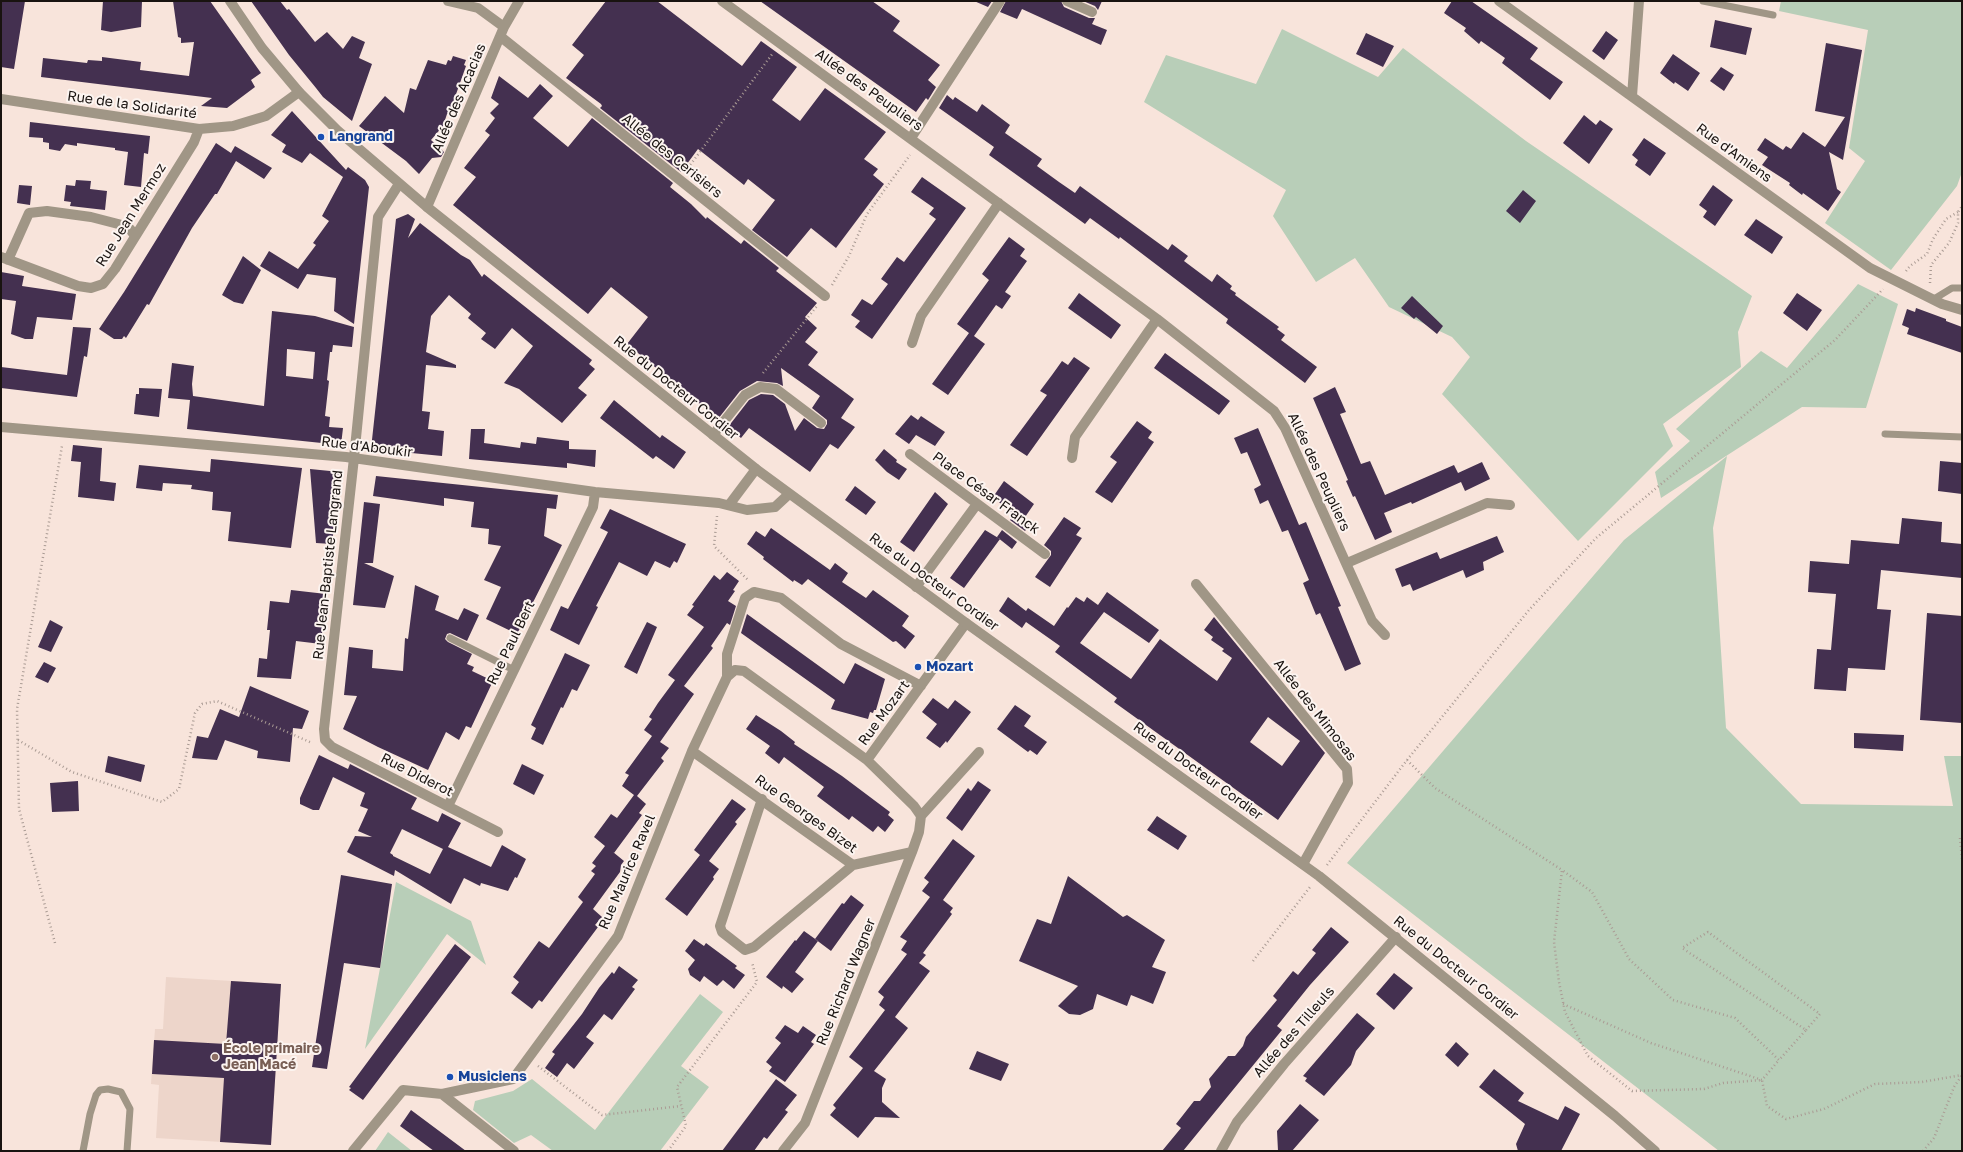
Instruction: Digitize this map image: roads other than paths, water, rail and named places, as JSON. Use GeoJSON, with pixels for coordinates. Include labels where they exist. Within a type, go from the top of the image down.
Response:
{"type":"FeatureCollection","features":[{"type":"Feature","properties":{"kind":"street","name":"Rue du Docteur Cordier"},"geometry":{"type":"LineString","coordinates":[[230,1],[262,48],[299,92],[328,122],[427,207],[789,494],[966,623],[1304,864],[1615,1116],[1655,1151]]}},
{"type":"Feature","properties":{"kind":"street"},"geometry":{"type":"LineString","coordinates":[[448,1],[478,8],[504,27]]}},
{"type":"Feature","properties":{"kind":"street","name":"Allée des Acacias"},"geometry":{"type":"LineString","coordinates":[[427,207],[504,27],[519,1]]}},
{"type":"Feature","properties":{"kind":"street","name":"Allée des Peupliers"},"geometry":{"type":"LineString","coordinates":[[722,1],[915,140],[1157,319],[1274,411],[1285,428],[1372,621],[1386,635]]}},
{"type":"Feature","properties":{"kind":"street"},"geometry":{"type":"LineString","coordinates":[[915,140],[1000,1]]}},
{"type":"Feature","properties":{"kind":"street"},"geometry":{"type":"LineString","coordinates":[[1067,1],[1092,12]]}},
{"type":"Feature","properties":{"kind":"street","name":"Rue d'Amiens"},"geometry":{"type":"LineString","coordinates":[[1499,1],[1864,263],[1895,281],[1931,298],[1962,310]]}},
{"type":"Feature","properties":{"kind":"street"},"geometry":{"type":"LineString","coordinates":[[1632,96],[1639,1]]}},
{"type":"Feature","properties":{"kind":"street","name":"Allée des Cerisiers"},"geometry":{"type":"LineString","coordinates":[[501,37],[825,296]]}},
{"type":"Feature","properties":{"kind":"street","name":"Rue de la Solidarité"},"geometry":{"type":"LineString","coordinates":[[1,99],[199,129],[233,126],[266,116],[299,92]]}},
{"type":"Feature","properties":{"kind":"street","name":"Rue Jean Mermoz"},"geometry":{"type":"LineString","coordinates":[[5,259],[78,286],[91,288],[103,284],[115,269],[194,142],[199,129]]}},
{"type":"Feature","properties":{"kind":"street","name":"Rue Jean-Baptiste Langrand"},"geometry":{"type":"LineString","coordinates":[[325,740],[324,729],[354,458],[378,217],[400,184]]}},
{"type":"Feature","properties":{"kind":"street"},"geometry":{"type":"LineString","coordinates":[[912,343],[921,316],[999,203]]}},
{"type":"Feature","properties":{"kind":"street"},"geometry":{"type":"LineString","coordinates":[[5,259],[29,213],[47,211],[91,217],[122,225],[130,229],[135,236]]}},
{"type":"Feature","properties":{"kind":"street"},"geometry":{"type":"LineString","coordinates":[[1072,458],[1075,438],[1157,319]]}},
{"type":"Feature","properties":{"kind":"street"},"geometry":{"type":"LineString","coordinates":[[713,435],[745,395],[760,387],[776,389],[821,423]]}},
{"type":"Feature","properties":{"kind":"street","name":"Rue d'Aboukir"},"geometry":{"type":"LineString","coordinates":[[1,427],[64,434],[354,458],[595,492],[724,504],[746,510],[775,507],[789,494]]}},
{"type":"Feature","properties":{"kind":"street","name":"Place César Franck"},"geometry":{"type":"LineString","coordinates":[[910,454],[1045,554]]}},
{"type":"Feature","properties":{"kind":"street"},"geometry":{"type":"LineString","coordinates":[[724,504],[756,469]]}},
{"type":"Feature","properties":{"kind":"street","name":"Rue Paul Bert"},"geometry":{"type":"LineString","coordinates":[[448,806],[593,507],[595,492]]}},
{"type":"Feature","properties":{"kind":"street"},"geometry":{"type":"LineString","coordinates":[[1347,563],[1487,503],[1510,505]]}},
{"type":"Feature","properties":{"kind":"street"},"geometry":{"type":"LineString","coordinates":[[916,586],[977,504]]}},
{"type":"Feature","properties":{"kind":"street","name":"Allée des Mimosas"},"geometry":{"type":"LineString","coordinates":[[1196,584],[1347,770],[1348,783],[1304,864]]}},
{"type":"Feature","properties":{"kind":"street","name":"Rue Maurice Ravel"},"geometry":{"type":"LineString","coordinates":[[353,1151],[403,1090],[442,1094],[513,1079],[618,936],[692,751],[727,677],[727,654],[745,598],[754,592],[781,598],[841,644],[921,686]]}},
{"type":"Feature","properties":{"kind":"street","name":"Rue Mozart"},"geometry":{"type":"LineString","coordinates":[[867,760],[966,623]]}},
{"type":"Feature","properties":{"kind":"street"},"geometry":{"type":"LineString","coordinates":[[727,677],[735,670],[744,671],[867,760],[914,806],[921,816],[978,752]]}},
{"type":"Feature","properties":{"kind":"street","name":"Rue Diderot"},"geometry":{"type":"LineString","coordinates":[[325,740],[332,747],[498,832]]}},
{"type":"Feature","properties":{"kind":"street","name":"Rue Georges Bizet"},"geometry":{"type":"LineString","coordinates":[[692,751],[762,799],[853,865],[912,852]]}},
{"type":"Feature","properties":{"kind":"street"},"geometry":{"type":"LineString","coordinates":[[762,799],[720,926],[722,932],[744,950],[754,947],[853,865]]}},
{"type":"Feature","properties":{"kind":"street","name":"Rue Richard Wagner"},"geometry":{"type":"LineString","coordinates":[[783,1151],[805,1123],[912,852],[919,832],[921,816]]}},
{"type":"Feature","properties":{"kind":"street","name":"Allée des Tilleuls"},"geometry":{"type":"LineString","coordinates":[[1221,1151],[1237,1122],[1284,1064],[1396,938]]}},
{"type":"Feature","properties":{"kind":"street"},"geometry":{"type":"LineString","coordinates":[[442,1094],[514,1151]]}},
{"type":"Feature","properties":{"kind":"lane"},"geometry":{"type":"LineString","coordinates":[[1703,1],[1773,15]]}},
{"type":"Feature","properties":{"kind":"lane"},"geometry":{"type":"LineString","coordinates":[[1931,298],[1952,288],[1962,288]]}},
{"type":"Feature","properties":{"kind":"lane"},"geometry":{"type":"LineString","coordinates":[[1885,434],[1962,437]]}},
{"type":"Feature","properties":{"kind":"lane"},"geometry":{"type":"LineString","coordinates":[[450,638],[514,670]]}},
{"type":"Feature","properties":{"kind":"lane"},"geometry":{"type":"LineString","coordinates":[[83,1151],[90,1114],[96,1095],[100,1090],[108,1089],[121,1092],[130,1109],[127,1151]]}},
{"type":"Feature","properties":{"kind":"place","name":"Langrand"},"geometry":{"type":"Point","coordinates":[321,137]}},
{"type":"Feature","properties":{"kind":"place","name":"Mozart"},"geometry":{"type":"Point","coordinates":[918,667]}},
{"type":"Feature","properties":{"kind":"place","name":"École primaire Jean Macé"},"geometry":{"type":"Point","coordinates":[215,1057]}},
{"type":"Feature","properties":{"kind":"place","name":"Musiciens"},"geometry":{"type":"Point","coordinates":[450,1077]}}]}
